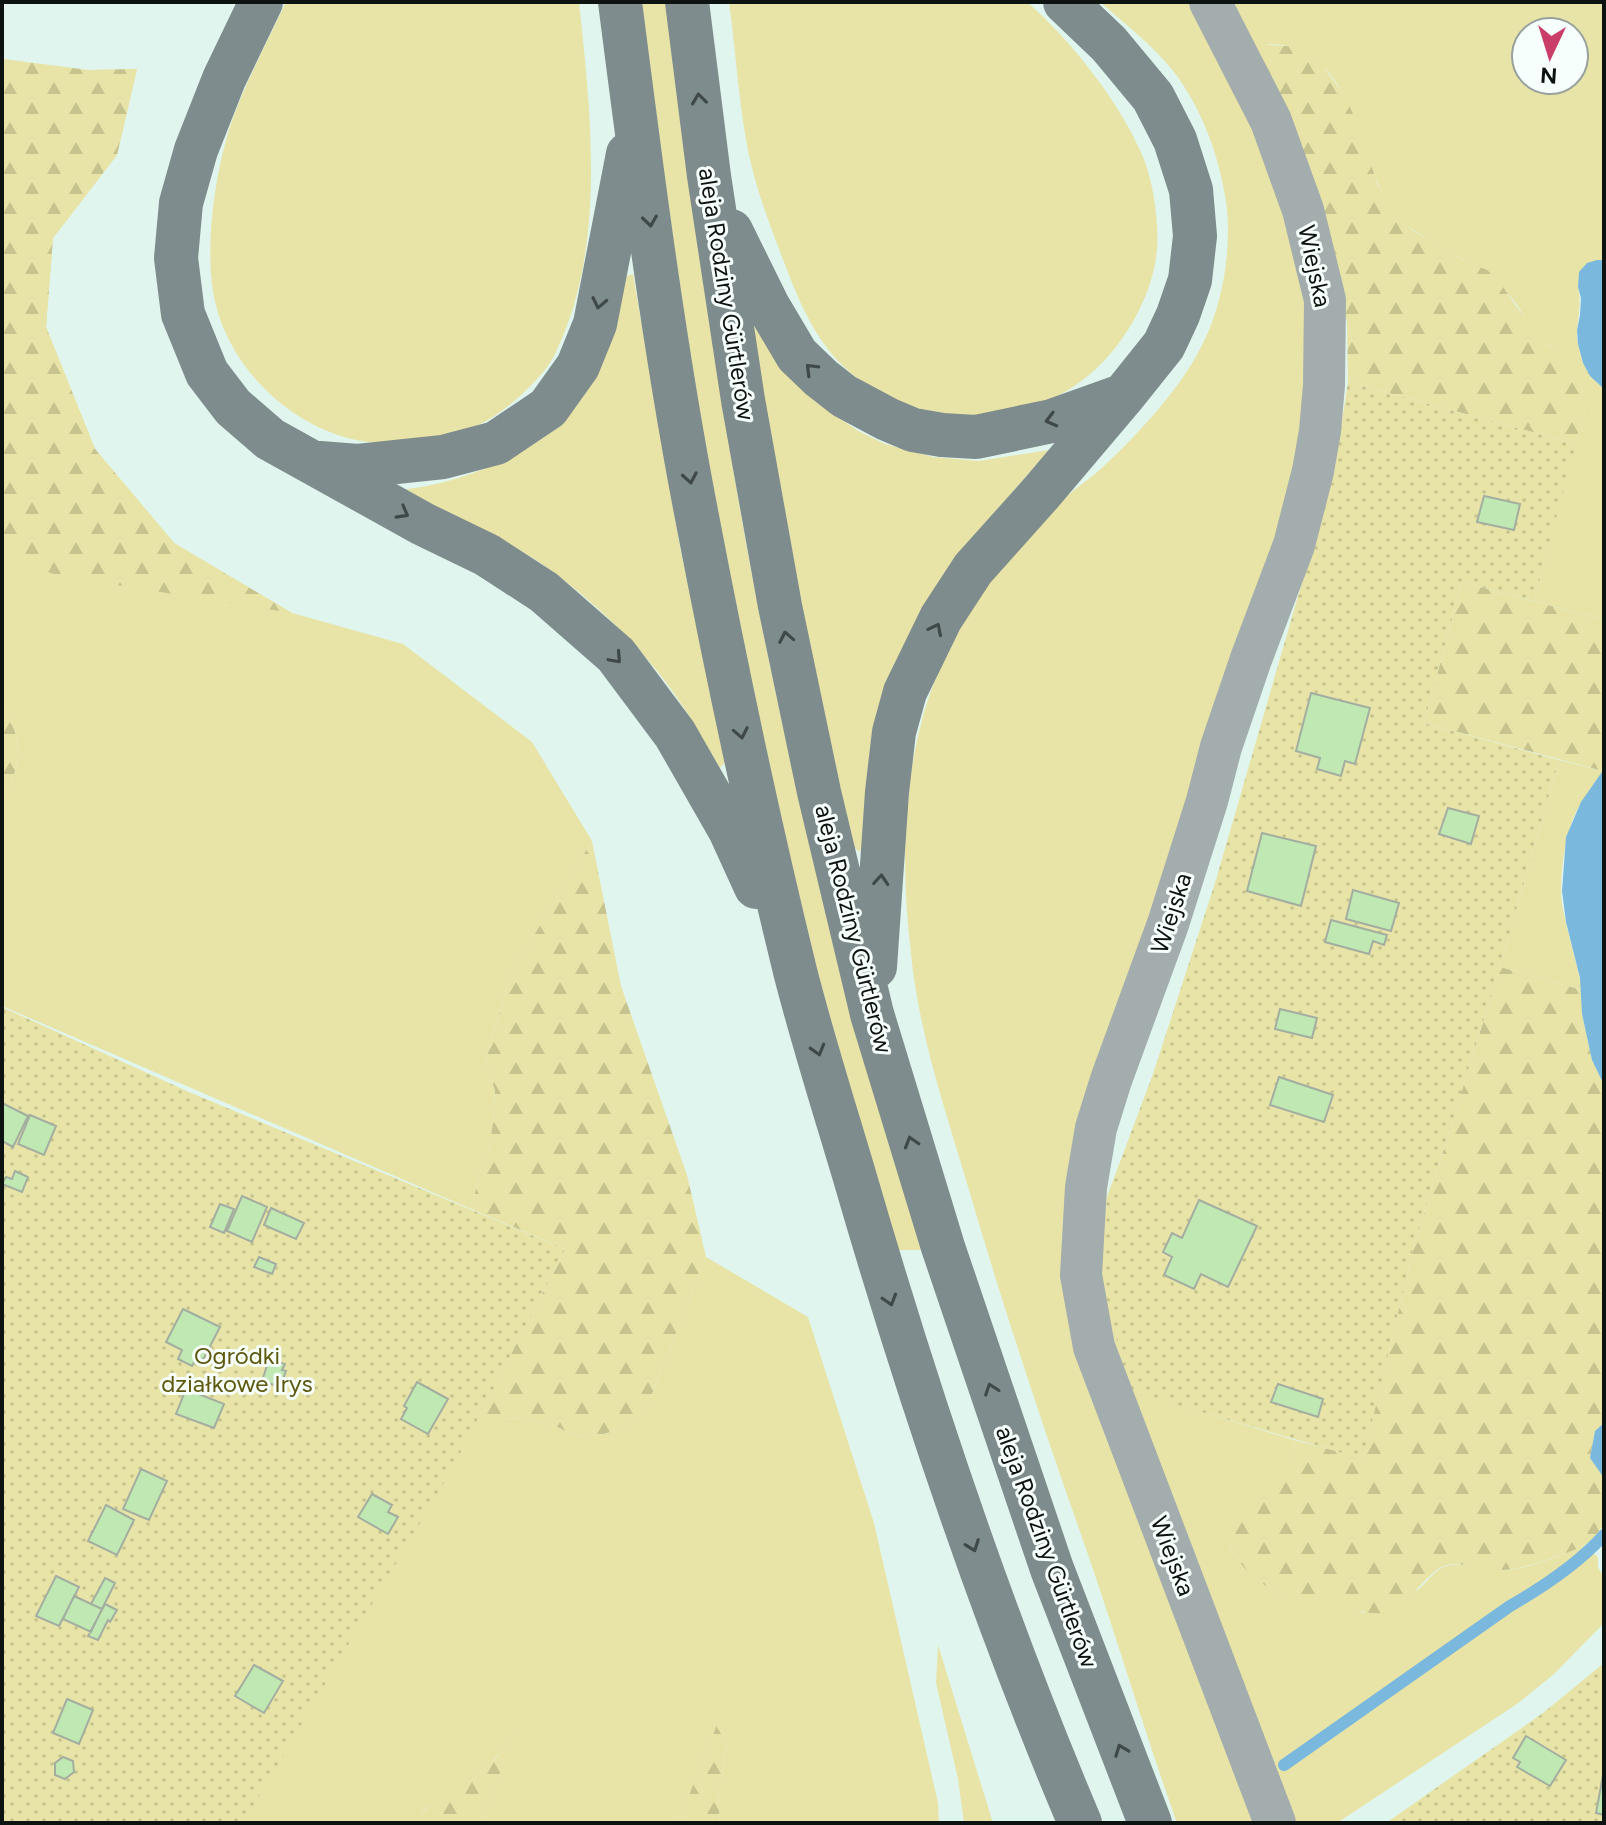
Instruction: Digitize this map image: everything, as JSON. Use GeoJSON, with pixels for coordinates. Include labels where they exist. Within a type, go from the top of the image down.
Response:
{"type":"FeatureCollection","features":[{"type":"Feature","properties":{"kind":"main road"},"geometry":{"type":"LineString","coordinates":[[261,2],[224,79],[196,150],[181,203],[176,258],[183,314],[207,373],[233,407],[270,439],[423,524],[487,555],[544,592],[616,655],[675,734],[730,830],[796,975]]}},
{"type":"Feature","properties":{"kind":"main road"},"geometry":{"type":"LineString","coordinates":[[620,2],[665,328],[697,515],[749,772],[796,975],[892,1307],[950,1481],[1003,1630],[1080,1823]]}},
{"type":"Feature","properties":{"kind":"main road","name":"aleja Rodziny Gürtlerów"},"geometry":{"type":"LineString","coordinates":[[687,2],[709,176],[743,400],[782,618],[819,792],[872,1014],[943,1247],[1052,1569],[1150,1823]]}},
{"type":"Feature","properties":{"kind":"main road"},"geometry":{"type":"LineString","coordinates":[[872,1014],[887,792],[894,732],[905,692],[941,618],[973,569],[1164,345],[1190,280],[1195,236],[1191,190],[1175,140],[1153,97],[1109,44],[1065,2]]}},
{"type":"Feature","properties":{"kind":"main road"},"geometry":{"type":"LineString","coordinates":[[310,462],[358,466],[443,457],[496,443],[548,408],[578,366],[595,324],[635,117]]}},
{"type":"Feature","properties":{"kind":"main road"},"geometry":{"type":"LineString","coordinates":[[709,176],[738,247],[797,355],[821,378],[860,405],[913,430],[976,437],[1052,421],[1124,395]]}},
{"type":"Feature","properties":{"kind":"street","name":"Wiejska"},"geometry":{"type":"LineString","coordinates":[[1210,2],[1271,121],[1303,210],[1325,300],[1320,431],[1294,545],[1231,718],[1168,924],[1096,1128],[1086,1187],[1081,1275],[1094,1347],[1275,1823]]}},
{"type":"Feature","properties":{"kind":"green space"},"geometry":{"type":"Polygon","coordinates":[[[286,2],[579,2],[588,90],[591,181],[589,226],[582,270],[571,313],[548,366],[513,402],[475,427],[449,435],[381,442],[356,440],[330,432],[283,405],[262,386],[230,342],[219,317],[211,271],[211,227],[217,181],[233,118],[286,2]]]}},
{"type":"Feature","properties":{"kind":"green space"},"geometry":{"type":"Polygon","coordinates":[[[642,2],[666,2],[716,361],[762,628],[820,887],[921,1250],[896,1250],[821,987],[757,720],[698,407],[642,2]]]}},
{"type":"Feature","properties":{"kind":"green space"},"geometry":{"type":"Polygon","coordinates":[[[729,2],[1027,2],[1044,18],[1095,76],[1124,119],[1145,162],[1154,199],[1157,252],[1149,285],[1130,326],[1102,363],[1085,379],[1046,401],[976,418],[956,418],[916,410],[878,392],[845,368],[823,343],[804,309],[761,199],[745,134],[729,2]]]}},
{"type":"Feature","properties":{"kind":"green space"},"geometry":{"type":"Polygon","coordinates":[[[1100,2],[1195,2],[1265,147],[1307,285],[1305,444],[1140,959],[1105,1202],[1129,1390],[1294,1440],[1292,1460],[1287,1470],[1238,1513],[1230,1524],[1227,1537],[1232,1551],[1246,1567],[1267,1586],[1282,1594],[1333,1602],[1364,1613],[1411,1594],[1435,1572],[1450,1565],[1516,1569],[1584,1546],[1598,1557],[1598,1567],[1604,1578],[1604,1623],[1554,1674],[1517,1704],[1337,1823],[1177,1823],[994,1275],[932,1063],[913,972],[905,882],[907,803],[921,724],[950,647],[994,575],[1030,533],[1119,452],[1174,390],[1205,339],[1222,289],[1228,218],[1223,184],[1208,133],[1193,101],[1166,62],[1100,2]]]}},
{"type":"Feature","properties":{"kind":"green space"},"geometry":{"type":"Polygon","coordinates":[[[1223,2],[1604,2],[1604,260],[1597,260],[1578,287],[1577,337],[1583,363],[1557,352],[1544,342],[1509,295],[1495,282],[1466,261],[1442,250],[1400,219],[1375,176],[1346,100],[1333,79],[1316,61],[1284,45],[1253,48],[1223,2]]]}},
{"type":"Feature","properties":{"kind":"green space"},"geometry":{"type":"Polygon","coordinates":[[[1261,44],[1297,47],[1323,66],[1344,95],[1378,185],[1400,218],[1413,231],[1445,252],[1487,270],[1499,281],[1549,347],[1583,363],[1590,376],[1591,400],[1576,444],[1348,382],[1347,322],[1315,199],[1253,48],[1261,44]]]}},
{"type":"Feature","properties":{"kind":"green space"},"geometry":{"type":"Polygon","coordinates":[[[2,59],[88,70],[137,69],[117,155],[53,238],[46,327],[95,449],[174,543],[292,613],[403,644],[532,742],[592,841],[512,971],[486,1060],[495,1091],[493,1122],[489,1149],[471,1209],[2,1006],[2,798],[13,777],[17,752],[13,727],[7,711],[2,709],[2,59]]]}},
{"type":"Feature","properties":{"kind":"green space"},"geometry":{"type":"Polygon","coordinates":[[[2,59],[88,70],[137,69],[117,155],[53,238],[46,327],[95,449],[174,543],[292,613],[60,576],[2,557],[2,59]]]}},
{"type":"Feature","properties":{"kind":"green space"},"geometry":{"type":"Polygon","coordinates":[[[633,274],[680,547],[725,762],[720,768],[684,708],[656,670],[625,634],[572,586],[533,558],[401,490],[460,478],[515,454],[627,276],[633,274]]]}},
{"type":"Feature","properties":{"kind":"green space"},"geometry":{"type":"Polygon","coordinates":[[[754,323],[838,417],[885,444],[933,457],[979,461],[1049,450],[983,526],[862,850],[858,851],[853,846],[826,732],[782,511],[754,323]]]}},
{"type":"Feature","properties":{"kind":"green space"},"geometry":{"type":"Polygon","coordinates":[[[1590,376],[1604,389],[1604,620],[1534,601],[1577,436],[1588,407],[1590,376]]]}},
{"type":"Feature","properties":{"kind":"green space"},"geometry":{"type":"Polygon","coordinates":[[[1348,382],[1576,444],[1534,601],[1462,582],[1424,723],[1559,760],[1500,967],[1415,1242],[1363,1459],[1129,1391],[1102,1279],[1105,1202],[1153,1074],[1215,883],[1334,472],[1348,382]]]}},
{"type":"Feature","properties":{"kind":"green space"},"geometry":{"type":"Polygon","coordinates":[[[1462,582],[1604,620],[1603,771],[1424,723],[1462,582]]]}},
{"type":"Feature","properties":{"kind":"green space"},"geometry":{"type":"Polygon","coordinates":[[[2,709],[7,711],[13,727],[17,752],[13,777],[2,798],[2,709]]]}},
{"type":"Feature","properties":{"kind":"green space"},"geometry":{"type":"Polygon","coordinates":[[[1559,760],[1603,771],[1573,819],[1562,873],[1562,904],[1582,990],[1500,967],[1559,760]]]}},
{"type":"Feature","properties":{"kind":"green space"},"geometry":{"type":"Polygon","coordinates":[[[592,841],[621,986],[687,1175],[706,1257],[644,1414],[611,1432],[585,1436],[534,1421],[478,1418],[565,1249],[471,1209],[489,1149],[493,1122],[495,1091],[486,1060],[512,971],[592,841]]]}},
{"type":"Feature","properties":{"kind":"green space"},"geometry":{"type":"Polygon","coordinates":[[[1500,967],[1582,990],[1582,1014],[1592,1060],[1604,1085],[1604,1423],[1595,1431],[1590,1458],[1604,1478],[1604,1525],[1581,1547],[1528,1566],[1499,1570],[1447,1565],[1432,1574],[1398,1607],[1383,1613],[1368,1613],[1331,1602],[1285,1595],[1251,1575],[1228,1544],[1227,1530],[1239,1510],[1287,1469],[1292,1459],[1294,1440],[1363,1458],[1415,1242],[1500,967]]]}},
{"type":"Feature","properties":{"kind":"green space","name":"Ogródki działkowe Irys"},"geometry":{"type":"Polygon","coordinates":[[[2,1007],[189,1092],[565,1249],[452,1469],[243,1823],[2,1823],[2,1007]]]}},
{"type":"Feature","properties":{"kind":"green space"},"geometry":{"type":"Polygon","coordinates":[[[706,1257],[808,1317],[874,1523],[938,1803],[939,1823],[720,1823],[718,1790],[727,1743],[718,1723],[678,1823],[480,1823],[515,1733],[481,1772],[427,1807],[414,1823],[240,1823],[478,1418],[515,1418],[555,1426],[575,1435],[594,1436],[611,1432],[644,1414],[706,1257]]]}},
{"type":"Feature","properties":{"kind":"green space"},"geometry":{"type":"Polygon","coordinates":[[[938,1645],[993,1823],[964,1823],[958,1779],[936,1683],[938,1645]]]}},
{"type":"Feature","properties":{"kind":"green space"},"geometry":{"type":"Polygon","coordinates":[[[1604,1663],[1604,1823],[1386,1823],[1543,1713],[1604,1663]]]}},
{"type":"Feature","properties":{"kind":"green space"},"geometry":{"type":"Polygon","coordinates":[[[718,1722],[727,1743],[718,1790],[720,1823],[678,1823],[718,1722]]]}},
{"type":"Feature","properties":{"kind":"green space"},"geometry":{"type":"Polygon","coordinates":[[[517,1730],[480,1823],[414,1823],[438,1797],[475,1778],[496,1758],[517,1730]]]}},
{"type":"Feature","properties":{"kind":"water"},"geometry":{"type":"Polygon","coordinates":[[[1604,260],[1604,389],[1590,376],[1583,363],[1577,330],[1581,298],[1579,272],[1587,263],[1604,260]]]}},
{"type":"Feature","properties":{"kind":"water"},"geometry":{"type":"Polygon","coordinates":[[[1604,769],[1604,1085],[1592,1060],[1582,1014],[1580,978],[1562,891],[1566,837],[1581,802],[1604,769]]]}},
{"type":"Feature","properties":{"kind":"water"},"geometry":{"type":"Polygon","coordinates":[[[1604,1423],[1604,1478],[1590,1458],[1595,1431],[1604,1423]]]}},
{"type":"Feature","properties":{"kind":"building"},"geometry":{"type":"Polygon","coordinates":[[[1484,496],[1520,504],[1514,530],[1477,522],[1484,496]]]}},
{"type":"Feature","properties":{"kind":"building"},"geometry":{"type":"Polygon","coordinates":[[[1311,693],[1370,708],[1355,764],[1345,761],[1341,776],[1317,769],[1320,758],[1296,751],[1311,693]]]}},
{"type":"Feature","properties":{"kind":"building"},"geometry":{"type":"Polygon","coordinates":[[[1448,808],[1479,816],[1471,844],[1439,834],[1448,808]]]}},
{"type":"Feature","properties":{"kind":"building"},"geometry":{"type":"Polygon","coordinates":[[[1262,833],[1316,846],[1301,906],[1247,891],[1262,833]]]}},
{"type":"Feature","properties":{"kind":"building"},"geometry":{"type":"Polygon","coordinates":[[[1353,890],[1399,903],[1391,931],[1346,919],[1353,890]]]}},
{"type":"Feature","properties":{"kind":"building"},"geometry":{"type":"Polygon","coordinates":[[[1331,920],[1387,935],[1384,945],[1373,941],[1369,954],[1325,942],[1331,920]]]}},
{"type":"Feature","properties":{"kind":"building"},"geometry":{"type":"Polygon","coordinates":[[[1280,1009],[1317,1018],[1312,1038],[1275,1029],[1280,1009]]]}},
{"type":"Feature","properties":{"kind":"building"},"geometry":{"type":"Polygon","coordinates":[[[1279,1077],[1333,1095],[1324,1122],[1270,1105],[1279,1077]]]}},
{"type":"Feature","properties":{"kind":"building"},"geometry":{"type":"Polygon","coordinates":[[[2,1103],[28,1116],[13,1147],[2,1141],[2,1103]]]}},
{"type":"Feature","properties":{"kind":"building"},"geometry":{"type":"Polygon","coordinates":[[[30,1115],[56,1126],[44,1155],[18,1144],[30,1115]]]}},
{"type":"Feature","properties":{"kind":"building"},"geometry":{"type":"Polygon","coordinates":[[[15,1171],[28,1177],[22,1192],[2,1184],[6,1177],[12,1179],[15,1171]]]}},
{"type":"Feature","properties":{"kind":"building"},"geometry":{"type":"Polygon","coordinates":[[[242,1196],[267,1207],[252,1242],[227,1231],[242,1196]]]}},
{"type":"Feature","properties":{"kind":"building"},"geometry":{"type":"Polygon","coordinates":[[[1199,1200],[1257,1226],[1228,1287],[1201,1274],[1194,1289],[1164,1275],[1172,1257],[1163,1252],[1172,1233],[1182,1238],[1199,1200]]]}},
{"type":"Feature","properties":{"kind":"building"},"geometry":{"type":"Polygon","coordinates":[[[220,1204],[234,1209],[224,1233],[210,1227],[220,1204]]]}},
{"type":"Feature","properties":{"kind":"building"},"geometry":{"type":"Polygon","coordinates":[[[271,1208],[304,1223],[296,1239],[264,1225],[271,1208]]]}},
{"type":"Feature","properties":{"kind":"building"},"geometry":{"type":"Polygon","coordinates":[[[259,1257],[276,1264],[272,1274],[254,1267],[259,1257]]]}},
{"type":"Feature","properties":{"kind":"building"},"geometry":{"type":"Polygon","coordinates":[[[183,1309],[220,1327],[203,1360],[197,1357],[192,1366],[178,1359],[182,1350],[166,1342],[183,1309]]]}},
{"type":"Feature","properties":{"kind":"building"},"geometry":{"type":"Polygon","coordinates":[[[269,1359],[285,1364],[282,1370],[286,1371],[280,1387],[262,1381],[269,1359]]]}},
{"type":"Feature","properties":{"kind":"building"},"geometry":{"type":"Polygon","coordinates":[[[417,1382],[448,1399],[428,1434],[401,1419],[407,1408],[404,1406],[417,1382]]]}},
{"type":"Feature","properties":{"kind":"building"},"geometry":{"type":"Polygon","coordinates":[[[1278,1384],[1323,1399],[1318,1417],[1271,1402],[1278,1384]]]}},
{"type":"Feature","properties":{"kind":"building"},"geometry":{"type":"Polygon","coordinates":[[[186,1389],[224,1404],[214,1428],[176,1414],[186,1389]]]}},
{"type":"Feature","properties":{"kind":"building"},"geometry":{"type":"Polygon","coordinates":[[[141,1469],[167,1481],[149,1520],[123,1509],[141,1469]]]}},
{"type":"Feature","properties":{"kind":"building"},"geometry":{"type":"Polygon","coordinates":[[[372,1494],[392,1505],[388,1512],[398,1517],[388,1534],[358,1517],[372,1494]]]}},
{"type":"Feature","properties":{"kind":"building"},"geometry":{"type":"Polygon","coordinates":[[[106,1505],[134,1520],[117,1555],[88,1541],[106,1505]]]}},
{"type":"Feature","properties":{"kind":"building"},"geometry":{"type":"Polygon","coordinates":[[[56,1576],[79,1587],[59,1626],[36,1616],[56,1576]]]}},
{"type":"Feature","properties":{"kind":"building"},"geometry":{"type":"Polygon","coordinates":[[[105,1578],[115,1583],[102,1609],[91,1604],[105,1578]]]}},
{"type":"Feature","properties":{"kind":"building"},"geometry":{"type":"Polygon","coordinates":[[[74,1596],[102,1609],[91,1632],[63,1619],[74,1596]]]}},
{"type":"Feature","properties":{"kind":"building"},"geometry":{"type":"Polygon","coordinates":[[[105,1604],[117,1610],[98,1640],[88,1636],[105,1604]]]}},
{"type":"Feature","properties":{"kind":"building"},"geometry":{"type":"Polygon","coordinates":[[[254,1665],[283,1681],[264,1713],[235,1696],[254,1665]]]}},
{"type":"Feature","properties":{"kind":"building"},"geometry":{"type":"Polygon","coordinates":[[[67,1699],[93,1710],[79,1744],[53,1733],[67,1699]]]}},
{"type":"Feature","properties":{"kind":"building"},"geometry":{"type":"Polygon","coordinates":[[[1526,1736],[1566,1760],[1550,1786],[1517,1767],[1520,1762],[1513,1758],[1526,1736]]]}},
{"type":"Feature","properties":{"kind":"building"},"geometry":{"type":"Polygon","coordinates":[[[63,1757],[73,1761],[74,1772],[65,1779],[55,1775],[55,1763],[63,1757]]]}},
{"type":"Feature","properties":{"kind":"building"},"geometry":{"type":"Polygon","coordinates":[[[1604,1770],[1604,1815],[1596,1813],[1604,1770]]]}},
{"type":"Feature","properties":{"kind":"waterway"},"geometry":{"type":"LineString","coordinates":[[1284,1765],[1560,1574],[1604,1535]]}}]}
